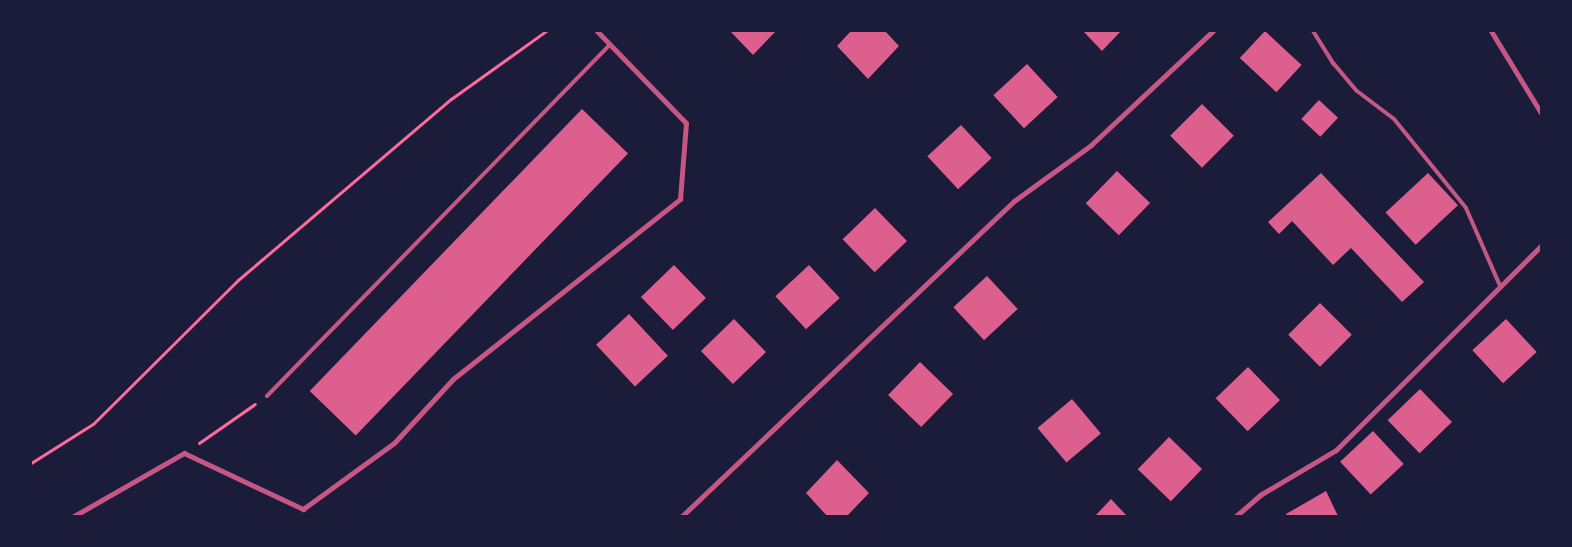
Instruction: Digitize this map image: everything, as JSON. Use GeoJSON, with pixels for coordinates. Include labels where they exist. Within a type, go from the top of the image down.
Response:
{"type":"FeatureCollection","features":[{"type":"Feature","properties":{"kind":"street"},"geometry":{"type":"LineString","coordinates":[[303,509],[394,443],[453,379],[680,199],[686,123],[597,31]]}},
{"type":"Feature","properties":{"kind":"street"},"geometry":{"type":"LineString","coordinates":[[682,516],[1014,201],[1091,145],[1213,31]]}},
{"type":"Feature","properties":{"kind":"street"},"geometry":{"type":"LineString","coordinates":[[1492,31],[1541,113]]}},
{"type":"Feature","properties":{"kind":"street"},"geometry":{"type":"LineString","coordinates":[[1236,516],[1260,495],[1336,450],[1541,246]]}},
{"type":"Feature","properties":{"kind":"street"},"geometry":{"type":"LineString","coordinates":[[74,516],[184,453],[303,509]]}},
{"type":"Feature","properties":{"kind":"street"},"geometry":{"type":"LineString","coordinates":[[303,509],[304,516]]}},
{"type":"Feature","properties":{"kind":"lane"},"geometry":{"type":"LineString","coordinates":[[1313,31],[1334,64],[1357,91],[1394,119],[1466,208],[1500,286]]}},
{"type":"Feature","properties":{"kind":"lane"},"geometry":{"type":"LineString","coordinates":[[267,396],[610,44]]}},
{"type":"Feature","properties":{"kind":"path"},"geometry":{"type":"LineString","coordinates":[[31,463],[93,424],[238,280],[452,99],[546,31]]}},
{"type":"Feature","properties":{"kind":"path"},"geometry":{"type":"LineString","coordinates":[[184,453],[267,396]]}},
{"type":"Feature","properties":{"kind":"building"},"geometry":{"type":"Polygon","coordinates":[[[730,31],[776,31],[753,55],[730,31]]]}},
{"type":"Feature","properties":{"kind":"building"},"geometry":{"type":"Polygon","coordinates":[[[851,31],[885,31],[899,46],[868,79],[837,46],[851,31]]]}},
{"type":"Feature","properties":{"kind":"building"},"geometry":{"type":"Polygon","coordinates":[[[1083,31],[1121,31],[1102,51],[1083,31]]]}},
{"type":"Feature","properties":{"kind":"building"},"geometry":{"type":"Polygon","coordinates":[[[1265,31],[1302,65],[1276,92],[1240,58],[1265,31]]]}},
{"type":"Feature","properties":{"kind":"building"},"geometry":{"type":"Polygon","coordinates":[[[1027,64],[1058,97],[1024,128],[993,95],[1027,64]]]}},
{"type":"Feature","properties":{"kind":"building"},"geometry":{"type":"Polygon","coordinates":[[[1319,100],[1338,118],[1320,137],[1301,119],[1319,100]]]}},
{"type":"Feature","properties":{"kind":"building"},"geometry":{"type":"Polygon","coordinates":[[[1202,104],[1234,136],[1202,168],[1170,136],[1202,104]]]}},
{"type":"Feature","properties":{"kind":"building"},"geometry":{"type":"Polygon","coordinates":[[[582,109],[628,153],[356,435],[310,391],[582,109]]]}},
{"type":"Feature","properties":{"kind":"building"},"geometry":{"type":"Polygon","coordinates":[[[961,125],[992,158],[958,189],[927,156],[961,125]]]}},
{"type":"Feature","properties":{"kind":"building"},"geometry":{"type":"Polygon","coordinates":[[[1117,171],[1150,203],[1119,235],[1086,203],[1117,171]]]}},
{"type":"Feature","properties":{"kind":"building"},"geometry":{"type":"Polygon","coordinates":[[[1321,173],[1424,282],[1402,302],[1351,248],[1333,265],[1292,221],[1279,234],[1268,222],[1321,173]]]}},
{"type":"Feature","properties":{"kind":"building"},"geometry":{"type":"Polygon","coordinates":[[[1428,173],[1458,205],[1416,245],[1386,213],[1428,173]]]}},
{"type":"Feature","properties":{"kind":"building"},"geometry":{"type":"Polygon","coordinates":[[[875,208],[907,241],[875,272],[843,239],[875,208]]]}},
{"type":"Feature","properties":{"kind":"building"},"geometry":{"type":"Polygon","coordinates":[[[674,265],[706,298],[673,330],[641,297],[674,265]]]}},
{"type":"Feature","properties":{"kind":"building"},"geometry":{"type":"Polygon","coordinates":[[[809,265],[840,298],[806,329],[775,296],[809,265]]]}},
{"type":"Feature","properties":{"kind":"building"},"geometry":{"type":"Polygon","coordinates":[[[987,276],[1018,309],[984,340],[953,307],[987,276]]]}},
{"type":"Feature","properties":{"kind":"building"},"geometry":{"type":"Polygon","coordinates":[[[1320,303],[1352,335],[1320,367],[1288,335],[1320,303]]]}},
{"type":"Feature","properties":{"kind":"building"},"geometry":{"type":"Polygon","coordinates":[[[629,314],[668,356],[635,386],[596,345],[629,314]]]}},
{"type":"Feature","properties":{"kind":"building"},"geometry":{"type":"Polygon","coordinates":[[[734,319],[766,352],[733,384],[701,351],[734,319]]]}},
{"type":"Feature","properties":{"kind":"building"},"geometry":{"type":"Polygon","coordinates":[[[1506,319],[1537,352],[1503,383],[1472,350],[1506,319]]]}},
{"type":"Feature","properties":{"kind":"building"},"geometry":{"type":"Polygon","coordinates":[[[920,362],[953,394],[921,427],[888,395],[920,362]]]}},
{"type":"Feature","properties":{"kind":"building"},"geometry":{"type":"Polygon","coordinates":[[[1248,367],[1280,400],[1248,431],[1216,398],[1248,367]]]}},
{"type":"Feature","properties":{"kind":"building"},"geometry":{"type":"Polygon","coordinates":[[[1420,389],[1452,422],[1420,453],[1388,420],[1420,389]]]}},
{"type":"Feature","properties":{"kind":"building"},"geometry":{"type":"Polygon","coordinates":[[[1072,399],[1101,433],[1066,462],[1038,428],[1072,399]]]}},
{"type":"Feature","properties":{"kind":"building"},"geometry":{"type":"Polygon","coordinates":[[[1373,431],[1404,464],[1371,495],[1340,462],[1373,431]]]}},
{"type":"Feature","properties":{"kind":"building"},"geometry":{"type":"Polygon","coordinates":[[[1169,437],[1202,469],[1171,501],[1138,469],[1169,437]]]}},
{"type":"Feature","properties":{"kind":"building"},"geometry":{"type":"Polygon","coordinates":[[[837,460],[869,493],[847,516],[827,516],[806,493],[837,460]]]}},
{"type":"Feature","properties":{"kind":"building"},"geometry":{"type":"Polygon","coordinates":[[[1326,491],[1338,516],[1287,516],[1286,514],[1326,491]]]}},
{"type":"Feature","properties":{"kind":"building"},"geometry":{"type":"Polygon","coordinates":[[[1111,499],[1127,516],[1095,516],[1111,499]]]}}]}
